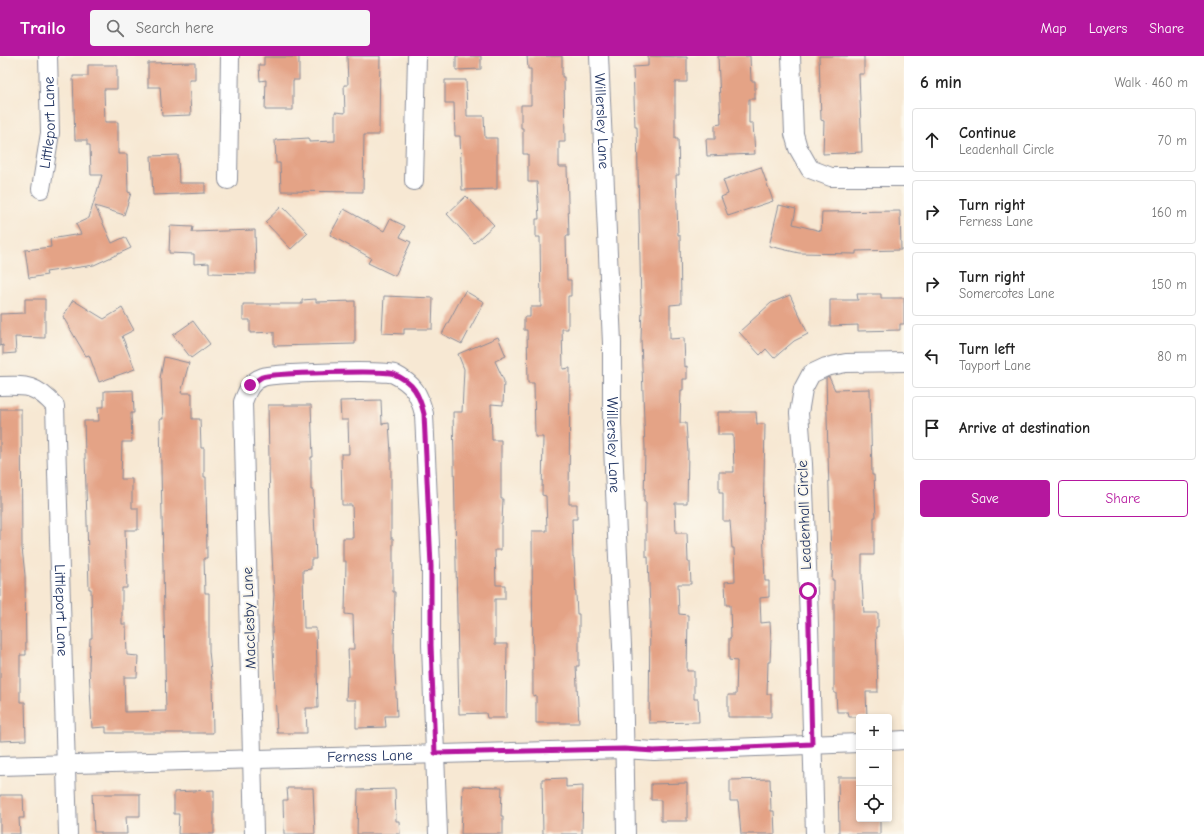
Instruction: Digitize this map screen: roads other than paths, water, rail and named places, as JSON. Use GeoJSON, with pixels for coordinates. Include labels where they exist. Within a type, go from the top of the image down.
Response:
{"type":"FeatureCollection","features":[{"type":"Feature","properties":{"kind":"street","name":"Littleport Lane"},"geometry":{"type":"LineString","coordinates":[[41,189],[50,133],[48,56]]}},
{"type":"Feature","properties":{"kind":"street"},"geometry":{"type":"LineString","coordinates":[[228,180],[230,56]]}},
{"type":"Feature","properties":{"kind":"street"},"geometry":{"type":"LineString","coordinates":[[414,181],[417,56]]}},
{"type":"Feature","properties":{"kind":"street","name":"Willersley Lane"},"geometry":{"type":"LineString","coordinates":[[599,56],[612,343],[612,424],[622,660],[626,834]]}},
{"type":"Feature","properties":{"kind":"street"},"geometry":{"type":"LineString","coordinates":[[791,56],[794,134],[798,148],[810,169],[831,177],[904,177]]}},
{"type":"Feature","properties":{"kind":"street","name":"Leadenhall Circle"},"geometry":{"type":"LineString","coordinates":[[815,834],[803,464],[799,413],[803,389],[811,374],[826,367],[846,363],[904,362]]}},
{"type":"Feature","properties":{"kind":"street","name":"Macclesby Lane"},"geometry":{"type":"LineString","coordinates":[[254,834],[243,402],[250,385],[263,377],[285,374],[393,373],[410,384],[420,396],[424,414],[431,566],[431,645],[435,753]]}},
{"type":"Feature","properties":{"kind":"street","name":"Littleport Lane"},"geometry":{"type":"LineString","coordinates":[[0,386],[21,385],[42,392],[55,406],[68,834]]}},
{"type":"Feature","properties":{"kind":"street"},"geometry":{"type":"LineString","coordinates":[[892,741],[904,740]]}},
{"type":"Feature","properties":{"kind":"street","name":"Ferness Lane"},"geometry":{"type":"LineString","coordinates":[[0,766],[435,753],[624,749],[654,751],[856,743]]}},
{"type":"Feature","properties":{"kind":"street"},"geometry":{"type":"LineString","coordinates":[[435,753],[438,834]]}}]}
